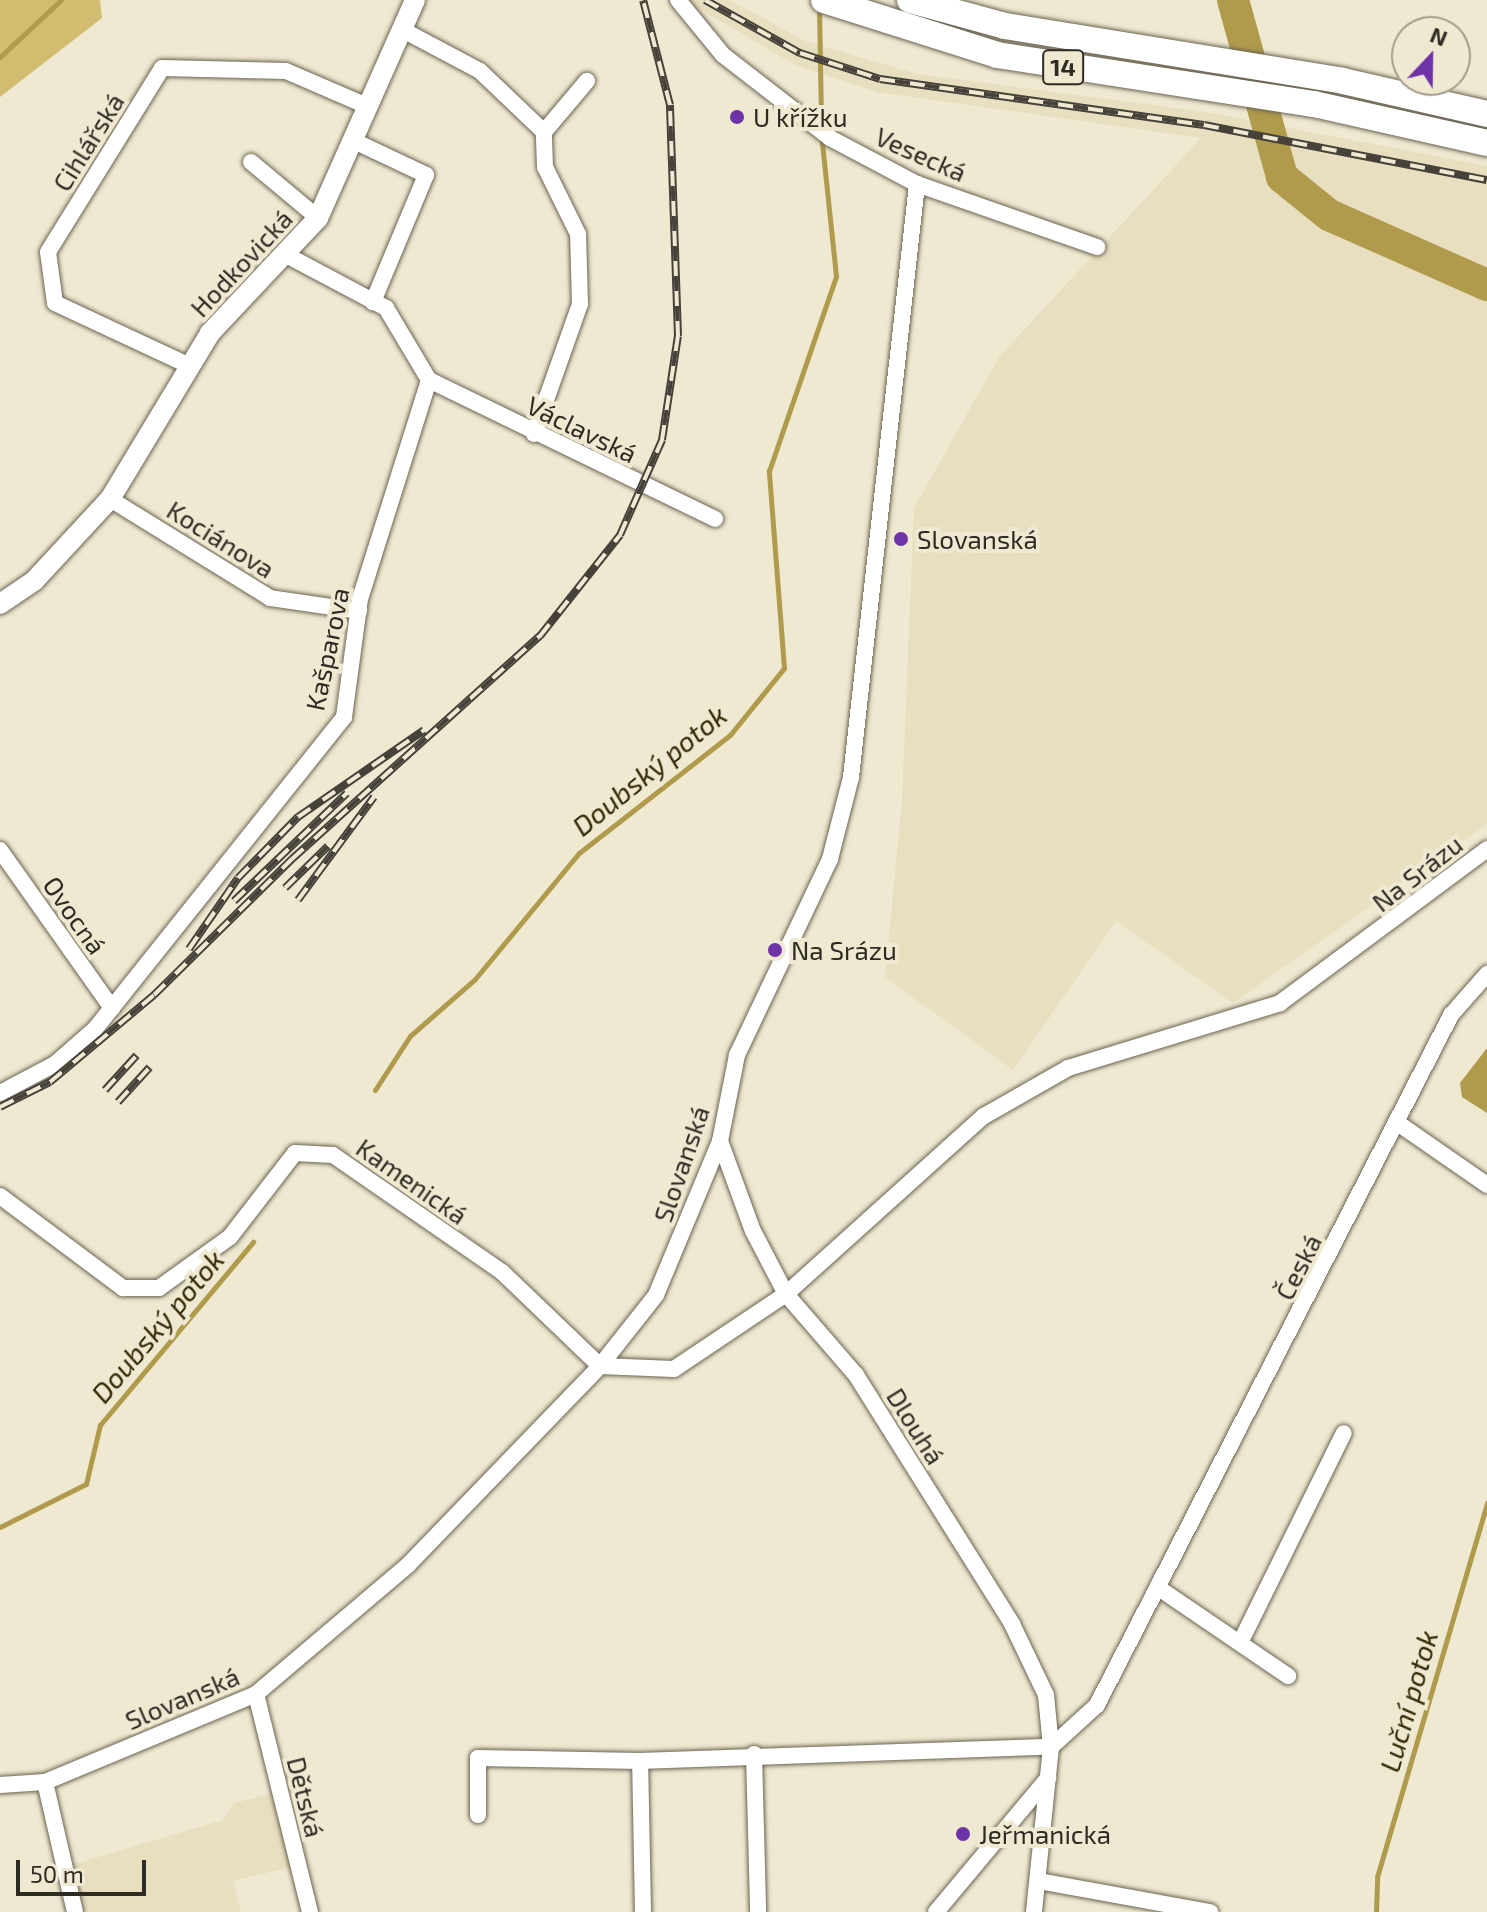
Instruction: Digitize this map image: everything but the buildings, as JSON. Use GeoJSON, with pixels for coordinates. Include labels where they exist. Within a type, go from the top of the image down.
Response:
{"type":"FeatureCollection","features":[{"type":"Feature","properties":{"kind":"highway","name":"14"},"geometry":{"type":"LineString","coordinates":[[824,0],[922,35],[997,55],[1314,104],[1487,143]]}},
{"type":"Feature","properties":{"kind":"highway","name":"14"},"geometry":{"type":"LineString","coordinates":[[920,3],[1175,54],[1343,81],[1487,114]]}},
{"type":"Feature","properties":{"kind":"street","name":"Hodkovická"},"geometry":{"type":"LineString","coordinates":[[0,604],[34,581],[110,499],[210,333],[288,256],[318,218],[415,0]]}},
{"type":"Feature","properties":{"kind":"street","name":"Vesecká"},"geometry":{"type":"LineString","coordinates":[[678,0],[723,55],[830,138],[917,184],[1097,247]]}},
{"type":"Feature","properties":{"kind":"street"},"geometry":{"type":"LineString","coordinates":[[401,29],[480,71],[544,132]]}},
{"type":"Feature","properties":{"kind":"street","name":"Cihlářská"},"geometry":{"type":"LineString","coordinates":[[190,366],[55,303],[48,252],[162,68],[286,71],[367,106]]}},
{"type":"Feature","properties":{"kind":"street"},"geometry":{"type":"LineString","coordinates":[[534,434],[580,304],[578,234],[545,167],[544,132],[587,81]]}},
{"type":"Feature","properties":{"kind":"street"},"geometry":{"type":"LineString","coordinates":[[352,140],[426,175],[373,302]]}},
{"type":"Feature","properties":{"kind":"street"},"geometry":{"type":"LineString","coordinates":[[251,162],[318,218]]}},
{"type":"Feature","properties":{"kind":"street","name":"Slovanská"},"geometry":{"type":"LineString","coordinates":[[0,1785],[45,1782],[256,1694],[408,1565],[600,1366],[656,1295],[720,1141],[737,1055],[830,859],[851,777],[917,184]]}},
{"type":"Feature","properties":{"kind":"street"},"geometry":{"type":"LineString","coordinates":[[288,256],[386,308],[429,380]]}},
{"type":"Feature","properties":{"kind":"street","name":"Václavská"},"geometry":{"type":"LineString","coordinates":[[429,380],[534,434],[715,519]]}},
{"type":"Feature","properties":{"kind":"street","name":"Kašparova"},"geometry":{"type":"LineString","coordinates":[[0,1093],[55,1064],[112,1008],[344,717],[359,611],[429,380]]}},
{"type":"Feature","properties":{"kind":"street","name":"Kociánova"},"geometry":{"type":"LineString","coordinates":[[110,499],[270,598],[359,611]]}},
{"type":"Feature","properties":{"kind":"street","name":"Na Srázu"},"geometry":{"type":"LineString","coordinates":[[600,1366],[674,1369],[786,1294],[984,1116],[1080,1063],[1280,1003],[1487,849]]}},
{"type":"Feature","properties":{"kind":"street","name":"Ovocná"},"geometry":{"type":"LineString","coordinates":[[0,850],[112,1008]]}},
{"type":"Feature","properties":{"kind":"street","name":"Česká"},"geometry":{"type":"LineString","coordinates":[[1051,1747],[1097,1705],[1399,1124],[1451,1015],[1487,974]]}},
{"type":"Feature","properties":{"kind":"street"},"geometry":{"type":"LineString","coordinates":[[1399,1124],[1487,1185]]}},
{"type":"Feature","properties":{"kind":"street","name":"Dlouhá"},"geometry":{"type":"LineString","coordinates":[[720,1141],[753,1231],[786,1294],[856,1375],[1012,1624],[1046,1695],[1051,1747]]}},
{"type":"Feature","properties":{"kind":"street","name":"Kamenická"},"geometry":{"type":"LineString","coordinates":[[0,1196],[123,1288],[159,1288],[230,1237],[295,1153],[313,1150],[333,1155],[502,1272],[600,1366]]}},
{"type":"Feature","properties":{"kind":"street"},"geometry":{"type":"LineString","coordinates":[[1240,1643],[1344,1433]]}},
{"type":"Feature","properties":{"kind":"street"},"geometry":{"type":"LineString","coordinates":[[1160,1589],[1288,1676]]}},
{"type":"Feature","properties":{"kind":"street","name":"Dětská"},"geometry":{"type":"LineString","coordinates":[[256,1694],[310,1912]]}},
{"type":"Feature","properties":{"kind":"street"},"geometry":{"type":"LineString","coordinates":[[478,1815],[478,1758],[640,1761],[754,1754],[1051,1747],[1034,1912]]}},
{"type":"Feature","properties":{"kind":"street"},"geometry":{"type":"LineString","coordinates":[[754,1754],[758,1912]]}},
{"type":"Feature","properties":{"kind":"street"},"geometry":{"type":"LineString","coordinates":[[640,1761],[643,1912]]}},
{"type":"Feature","properties":{"kind":"street"},"geometry":{"type":"LineString","coordinates":[[936,1912],[1048,1778]]}},
{"type":"Feature","properties":{"kind":"street"},"geometry":{"type":"LineString","coordinates":[[45,1782],[75,1912]]}},
{"type":"Feature","properties":{"kind":"street"},"geometry":{"type":"LineString","coordinates":[[1039,1881],[1210,1912]]}},
{"type":"Feature","properties":{"kind":"shaded area"},"geometry":{"type":"Polygon","coordinates":[[[0,0],[100,0],[102,18],[0,97],[0,0]]]}},
{"type":"Feature","properties":{"kind":"shaded area"},"geometry":{"type":"Polygon","coordinates":[[[685,0],[730,0],[805,41],[917,74],[1206,112],[1487,166],[1487,824],[1233,1003],[1116,921],[1013,1070],[885,977],[902,801],[914,508],[999,357],[1201,138],[877,92],[795,65],[685,0]]]}},
{"type":"Feature","properties":{"kind":"shaded area"},"geometry":{"type":"Polygon","coordinates":[[[1487,1048],[1487,1113],[1462,1097],[1460,1083],[1487,1048]]]}},
{"type":"Feature","properties":{"kind":"shaded area"},"geometry":{"type":"Polygon","coordinates":[[[274,1793],[291,1867],[233,1881],[241,1912],[83,1912],[71,1865],[223,1820],[234,1803],[274,1793]]]}},
{"type":"Feature","properties":{"kind":"waterway"},"geometry":{"type":"LineString","coordinates":[[0,57],[61,0]]}},
{"type":"Feature","properties":{"kind":"waterway"},"geometry":{"type":"LineString","coordinates":[[1233,0],[1282,177],[1329,215],[1487,285]]}},
{"type":"Feature","properties":{"kind":"waterway","name":"Doubský potok"},"geometry":{"type":"LineString","coordinates":[[819,6],[821,124]]}},
{"type":"Feature","properties":{"kind":"waterway","name":"Doubský potok"},"geometry":{"type":"LineString","coordinates":[[375,1090],[410,1036],[475,979],[579,853],[730,735],[784,668],[769,471],[836,276],[821,134]]}},
{"type":"Feature","properties":{"kind":"waterway","name":"Doubský potok"},"geometry":{"type":"LineString","coordinates":[[0,1527],[86,1484],[100,1425],[253,1242]]}},
{"type":"Feature","properties":{"kind":"waterway","name":"Luční potok"},"geometry":{"type":"LineString","coordinates":[[1376,1912],[1377,1877],[1487,1503]]}},
{"type":"Feature","properties":{"kind":"railway"},"geometry":{"type":"LineString","coordinates":[[0,1107],[50,1082],[154,995],[292,859],[540,636],[620,535],[662,440],[678,336],[670,105],[643,0]]}},
{"type":"Feature","properties":{"kind":"railway"},"geometry":{"type":"LineString","coordinates":[[705,0],[800,53],[880,79],[1204,125],[1487,180]]}},
{"type":"Feature","properties":{"kind":"railway"},"geometry":{"type":"LineString","coordinates":[[189,949],[238,878],[298,817],[424,730]]}},
{"type":"Feature","properties":{"kind":"railway"},"geometry":{"type":"LineString","coordinates":[[234,901],[347,793]]}},
{"type":"Feature","properties":{"kind":"railway"},"geometry":{"type":"LineString","coordinates":[[298,900],[374,797]]}},
{"type":"Feature","properties":{"kind":"railway"},"geometry":{"type":"LineString","coordinates":[[285,888],[328,846]]}},
{"type":"Feature","properties":{"kind":"railway"},"geometry":{"type":"LineString","coordinates":[[105,1090],[137,1055]]}},
{"type":"Feature","properties":{"kind":"railway"},"geometry":{"type":"LineString","coordinates":[[118,1102],[150,1067]]}},
{"type":"Feature","properties":{"kind":"place","name":"U křížku"},"geometry":{"type":"Point","coordinates":[737,117]}},
{"type":"Feature","properties":{"kind":"place","name":"Slovanská"},"geometry":{"type":"Point","coordinates":[901,539]}},
{"type":"Feature","properties":{"kind":"place","name":"Na Srázu"},"geometry":{"type":"Point","coordinates":[775,950]}},
{"type":"Feature","properties":{"kind":"place","name":"Jeřmanická"},"geometry":{"type":"Point","coordinates":[963,1834]}}]}
